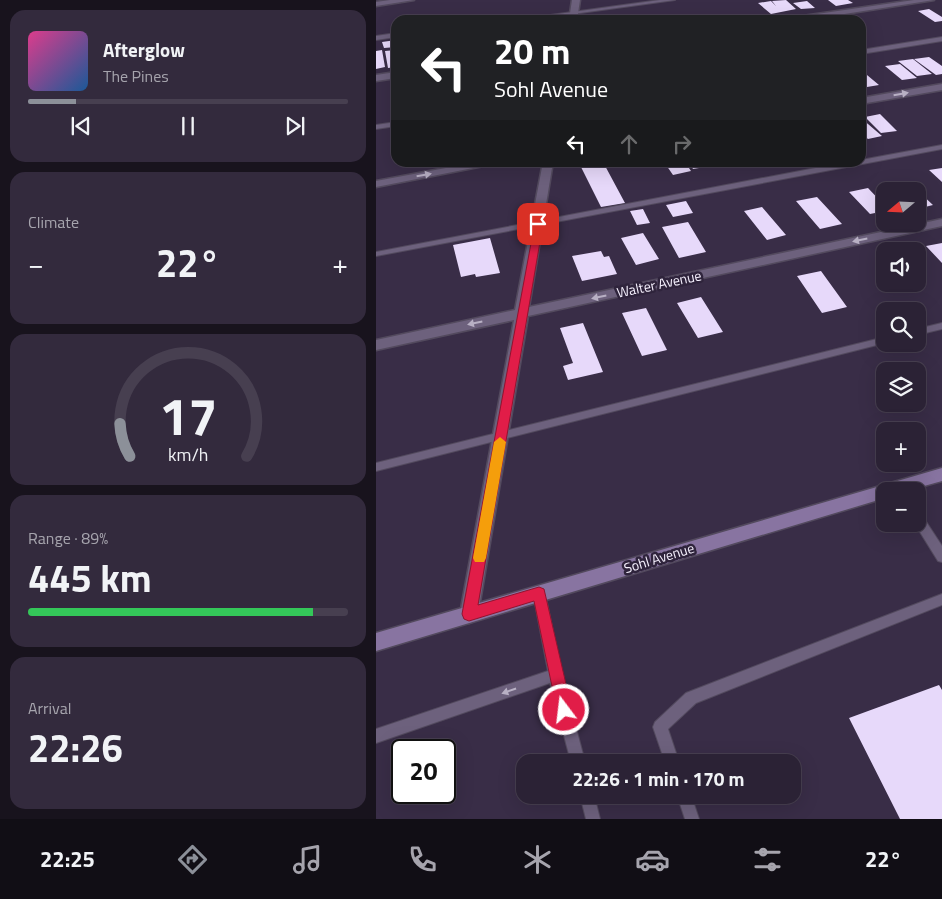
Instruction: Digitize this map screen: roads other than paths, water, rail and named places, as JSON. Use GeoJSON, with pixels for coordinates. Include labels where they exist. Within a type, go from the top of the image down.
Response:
{"type":"FeatureCollection","features":[{"type":"Feature","properties":{"kind":"street"},"geometry":{"type":"LineString","coordinates":[[376,4],[410,0]]}},
{"type":"Feature","properties":{"kind":"street"},"geometry":{"type":"LineString","coordinates":[[573,15],[576,0]]}},
{"type":"Feature","properties":{"kind":"street"},"geometry":{"type":"LineString","coordinates":[[824,15],[930,0]]}},
{"type":"Feature","properties":{"kind":"street"},"geometry":{"type":"LineString","coordinates":[[376,78],[391,76]]}},
{"type":"Feature","properties":{"kind":"street"},"geometry":{"type":"LineString","coordinates":[[866,100],[942,87]]}},
{"type":"Feature","properties":{"kind":"street"},"geometry":{"type":"LineString","coordinates":[[376,184],[471,167]]}},
{"type":"Feature","properties":{"kind":"street"},"geometry":{"type":"LineString","coordinates":[[469,614],[547,167]]}},
{"type":"Feature","properties":{"kind":"street","name":"Walter Avenue"},"geometry":{"type":"LineString","coordinates":[[376,345],[942,222]]}},
{"type":"Feature","properties":{"kind":"street","name":"Sohl Avenue"},"geometry":{"type":"LineString","coordinates":[[920,482],[942,474]]}},
{"type":"Feature","properties":{"kind":"street","name":"Sohl Avenue"},"geometry":{"type":"LineString","coordinates":[[376,642],[876,496]]}},
{"type":"Feature","properties":{"kind":"lane"},"geometry":{"type":"LineString","coordinates":[[579,15],[672,0]]}},
{"type":"Feature","properties":{"kind":"lane"},"geometry":{"type":"LineString","coordinates":[[376,38],[391,36]]}},
{"type":"Feature","properties":{"kind":"lane"},"geometry":{"type":"LineString","coordinates":[[866,51],[942,39]]}},
{"type":"Feature","properties":{"kind":"lane"},"geometry":{"type":"LineString","coordinates":[[376,127],[391,125]]}},
{"type":"Feature","properties":{"kind":"lane"},"geometry":{"type":"LineString","coordinates":[[866,161],[942,147]]}},
{"type":"Feature","properties":{"kind":"lane"},"geometry":{"type":"LineString","coordinates":[[376,254],[835,167]]}},
{"type":"Feature","properties":{"kind":"lane"},"geometry":{"type":"LineString","coordinates":[[926,330],[942,326]]}},
{"type":"Feature","properties":{"kind":"lane"},"geometry":{"type":"LineString","coordinates":[[376,467],[876,342]]}},
{"type":"Feature","properties":{"kind":"lane"},"geometry":{"type":"LineString","coordinates":[[926,531],[942,557]]}},
{"type":"Feature","properties":{"kind":"lane"},"geometry":{"type":"LineString","coordinates":[[539,593],[555,675],[576,754]]}},
{"type":"Feature","properties":{"kind":"lane"},"geometry":{"type":"LineString","coordinates":[[669,754],[660,727],[691,698],[942,599]]}},
{"type":"Feature","properties":{"kind":"lane"},"geometry":{"type":"LineString","coordinates":[[376,736],[555,675]]}},
{"type":"Feature","properties":{"kind":"lane"},"geometry":{"type":"LineString","coordinates":[[589,804],[593,819]]}},
{"type":"Feature","properties":{"kind":"lane"},"geometry":{"type":"LineString","coordinates":[[687,804],[692,819]]}}]}
